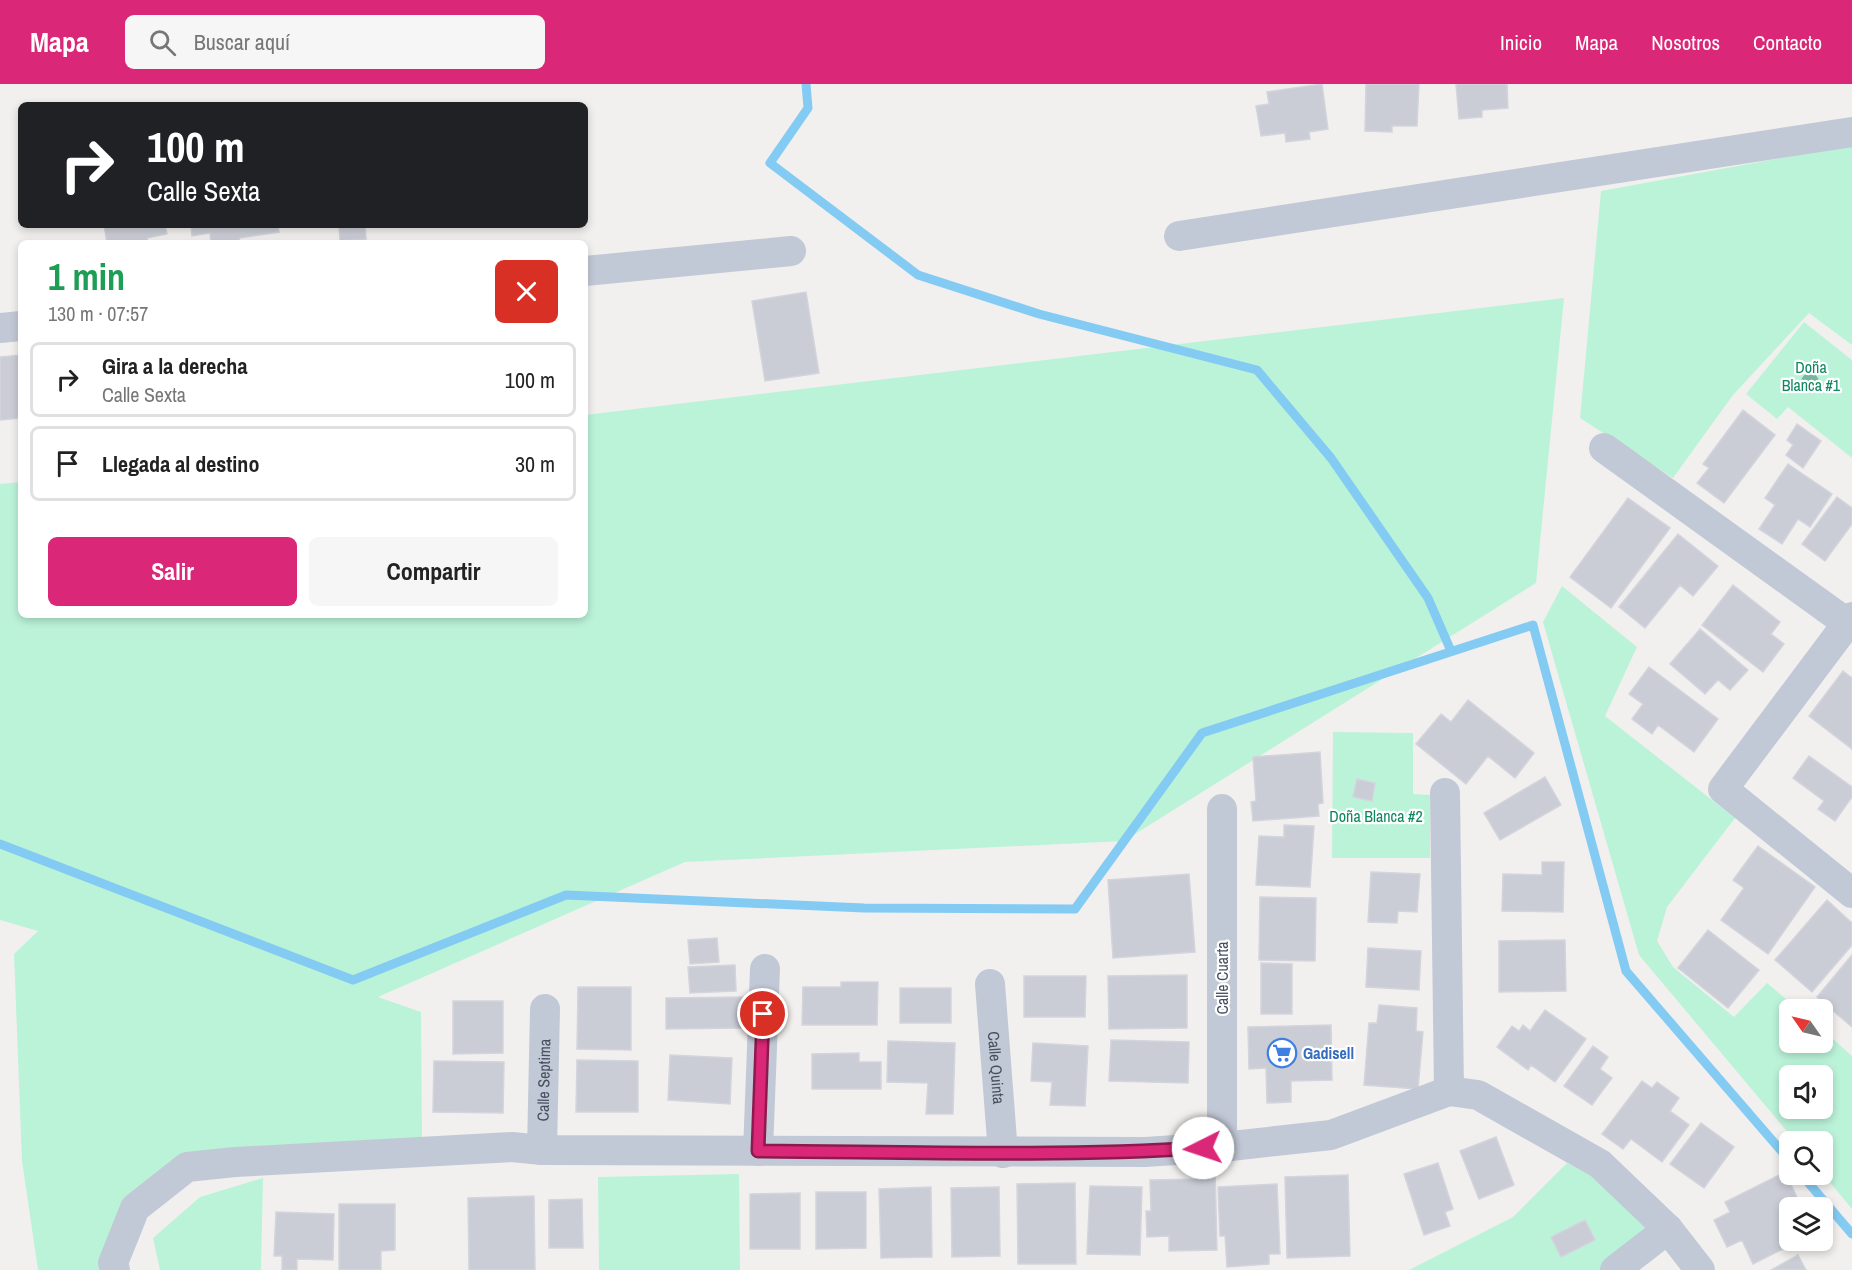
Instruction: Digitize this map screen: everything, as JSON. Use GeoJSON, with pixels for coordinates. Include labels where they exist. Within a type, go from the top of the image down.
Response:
{"type":"FeatureCollection","features":[{"type":"Feature","properties":{"kind":"street"},"geometry":{"type":"LineString","coordinates":[[1179,237],[1852,132]]}},
{"type":"Feature","properties":{"kind":"street"},"geometry":{"type":"LineString","coordinates":[[588,271],[791,251]]}},
{"type":"Feature","properties":{"kind":"street"},"geometry":{"type":"LineString","coordinates":[[0,328],[18,326]]}},
{"type":"Feature","properties":{"kind":"street"},"geometry":{"type":"LineString","coordinates":[[1604,448],[1850,620],[1723,789],[1852,893]]}},
{"type":"Feature","properties":{"kind":"street"},"geometry":{"type":"LineString","coordinates":[[1445,793],[1449,1091]]}},
{"type":"Feature","properties":{"kind":"street","name":"Calle Cuarta"},"geometry":{"type":"LineString","coordinates":[[1222,809],[1222,1147]]}},
{"type":"Feature","properties":{"kind":"street"},"geometry":{"type":"LineString","coordinates":[[758,1151],[765,969]]}},
{"type":"Feature","properties":{"kind":"street","name":"Calle Quinta"},"geometry":{"type":"LineString","coordinates":[[990,984],[1003,1153]]}},
{"type":"Feature","properties":{"kind":"street","name":"Calle Septima"},"geometry":{"type":"LineString","coordinates":[[542,1150],[545,1009]]}},
{"type":"Feature","properties":{"kind":"street"},"geometry":{"type":"LineString","coordinates":[[115,1270],[113,1263],[135,1208],[188,1167],[235,1162],[512,1147],[542,1150],[1144,1152],[1222,1147],[1331,1135],[1449,1091],[1478,1095],[1600,1164],[1668,1229],[1700,1270]]}},
{"type":"Feature","properties":{"kind":"street"},"geometry":{"type":"LineString","coordinates":[[1615,1270],[1668,1229]]}},
{"type":"Feature","properties":{"kind":"green space"},"geometry":{"type":"Polygon","coordinates":[[[1852,145],[1852,345],[1809,313],[1733,395],[1673,478],[1580,418],[1601,191],[1852,145]]]}},
{"type":"Feature","properties":{"kind":"green space"},"geometry":{"type":"Polygon","coordinates":[[[1564,298],[1536,583],[1124,841],[685,862],[378,997],[421,1012],[422,1141],[189,1152],[129,1201],[99,1270],[38,1270],[22,1161],[14,954],[38,931],[0,920],[0,484],[18,482],[18,618],[588,618],[588,415],[1564,298]]]}},
{"type":"Feature","properties":{"kind":"green space","name":"Doña Blanca #1"},"geometry":{"type":"Polygon","coordinates":[[[1804,322],[1852,360],[1852,458],[1788,407],[1777,419],[1746,394],[1804,322]]]}},
{"type":"Feature","properties":{"kind":"green space"},"geometry":{"type":"Polygon","coordinates":[[[1562,586],[1637,647],[1605,716],[1735,818],[1667,907],[1657,941],[1673,967],[1734,1017],[1767,983],[1786,999],[1779,999],[1779,1053],[1833,1053],[1833,1039],[1852,1056],[1852,1209],[1832,1185],[1833,1131],[1787,1131],[1639,955],[1543,622],[1562,586]]]}},
{"type":"Feature","properties":{"kind":"green space","name":"Doña Blanca #2"},"geometry":{"type":"Polygon","coordinates":[[[1333,732],[1413,733],[1413,794],[1430,795],[1430,858],[1332,858],[1333,732]]]}},
{"type":"Feature","properties":{"kind":"green space"},"geometry":{"type":"Polygon","coordinates":[[[1567,1163],[1616,1189],[1656,1232],[1606,1270],[1409,1270],[1513,1217],[1567,1163]]]}},
{"type":"Feature","properties":{"kind":"green space"},"geometry":{"type":"Polygon","coordinates":[[[739,1174],[740,1270],[599,1270],[598,1177],[739,1174]]]}},
{"type":"Feature","properties":{"kind":"green space"},"geometry":{"type":"Polygon","coordinates":[[[263,1178],[261,1270],[160,1270],[153,1238],[200,1197],[263,1178]]]}},
{"type":"Feature","properties":{"kind":"building"},"geometry":{"type":"Polygon","coordinates":[[[1322,84],[1328,129],[1309,132],[1310,139],[1286,142],[1285,133],[1261,136],[1256,106],[1269,104],[1267,92],[1322,84]]]}},
{"type":"Feature","properties":{"kind":"building"},"geometry":{"type":"Polygon","coordinates":[[[1366,84],[1419,84],[1417,126],[1392,126],[1392,132],[1365,131],[1366,84]]]}},
{"type":"Feature","properties":{"kind":"building"},"geometry":{"type":"Polygon","coordinates":[[[1456,84],[1507,84],[1508,108],[1482,110],[1482,117],[1459,119],[1456,84]]]}},
{"type":"Feature","properties":{"kind":"building"},"geometry":{"type":"Polygon","coordinates":[[[104,228],[166,228],[167,234],[147,238],[147,240],[106,240],[104,228]]]}},
{"type":"Feature","properties":{"kind":"building"},"geometry":{"type":"Polygon","coordinates":[[[191,228],[278,228],[279,232],[239,238],[239,240],[211,240],[210,233],[192,236],[191,228]]]}},
{"type":"Feature","properties":{"kind":"building"},"geometry":{"type":"Polygon","coordinates":[[[339,228],[365,228],[366,239],[340,240],[339,228]]]}},
{"type":"Feature","properties":{"kind":"building"},"geometry":{"type":"Polygon","coordinates":[[[806,292],[819,373],[765,381],[752,301],[806,292]]]}},
{"type":"Feature","properties":{"kind":"building"},"geometry":{"type":"Polygon","coordinates":[[[18,355],[18,418],[0,420],[0,357],[18,355]]]}},
{"type":"Feature","properties":{"kind":"building"},"geometry":{"type":"Polygon","coordinates":[[[1743,410],[1775,435],[1724,503],[1697,483],[1709,468],[1703,464],[1743,410]]]}},
{"type":"Feature","properties":{"kind":"building"},"geometry":{"type":"Polygon","coordinates":[[[1797,424],[1821,441],[1803,468],[1786,455],[1793,445],[1787,440],[1797,424]]]}},
{"type":"Feature","properties":{"kind":"building"},"geometry":{"type":"Polygon","coordinates":[[[1788,464],[1832,494],[1810,527],[1798,519],[1782,544],[1759,529],[1775,505],[1765,498],[1788,464]]]}},
{"type":"Feature","properties":{"kind":"building"},"geometry":{"type":"Polygon","coordinates":[[[1837,497],[1852,508],[1852,524],[1825,561],[1802,544],[1837,497]]]}},
{"type":"Feature","properties":{"kind":"building"},"geometry":{"type":"Polygon","coordinates":[[[1628,498],[1670,528],[1611,608],[1570,577],[1628,498]]]}},
{"type":"Feature","properties":{"kind":"building"},"geometry":{"type":"Polygon","coordinates":[[[1678,534],[1718,566],[1693,596],[1680,585],[1645,628],[1619,607],[1678,534]]]}},
{"type":"Feature","properties":{"kind":"building"},"geometry":{"type":"Polygon","coordinates":[[[1733,585],[1780,622],[1771,634],[1784,644],[1763,672],[1702,625],[1733,585]]]}},
{"type":"Feature","properties":{"kind":"building"},"geometry":{"type":"Polygon","coordinates":[[[1700,629],[1748,670],[1730,690],[1718,680],[1705,694],[1670,664],[1700,629]]]}},
{"type":"Feature","properties":{"kind":"building"},"geometry":{"type":"Polygon","coordinates":[[[1649,667],[1718,719],[1694,752],[1658,725],[1652,734],[1632,719],[1643,704],[1629,694],[1649,667]]]}},
{"type":"Feature","properties":{"kind":"building"},"geometry":{"type":"Polygon","coordinates":[[[1843,671],[1852,678],[1852,749],[1809,716],[1843,671]]]}},
{"type":"Feature","properties":{"kind":"building"},"geometry":{"type":"Polygon","coordinates":[[[1468,700],[1534,753],[1515,778],[1488,756],[1466,784],[1416,744],[1441,714],[1451,722],[1468,700]]]}},
{"type":"Feature","properties":{"kind":"building"},"geometry":{"type":"Polygon","coordinates":[[[1320,752],[1323,803],[1318,804],[1319,816],[1253,821],[1251,802],[1256,801],[1253,757],[1320,752]]]}},
{"type":"Feature","properties":{"kind":"building"},"geometry":{"type":"Polygon","coordinates":[[[1809,756],[1852,787],[1852,797],[1835,821],[1818,809],[1824,801],[1793,778],[1809,756]]]}},
{"type":"Feature","properties":{"kind":"building"},"geometry":{"type":"Polygon","coordinates":[[[1545,777],[1561,805],[1500,840],[1484,813],[1545,777]]]}},
{"type":"Feature","properties":{"kind":"building"},"geometry":{"type":"Polygon","coordinates":[[[1357,779],[1375,783],[1372,801],[1353,797],[1357,779]]]}},
{"type":"Feature","properties":{"kind":"building"},"geometry":{"type":"Polygon","coordinates":[[[1284,825],[1314,826],[1310,887],[1256,885],[1259,836],[1284,837],[1284,825]]]}},
{"type":"Feature","properties":{"kind":"building"},"geometry":{"type":"Polygon","coordinates":[[[1758,846],[1815,887],[1768,954],[1721,920],[1744,888],[1733,880],[1758,846]]]}},
{"type":"Feature","properties":{"kind":"building"},"geometry":{"type":"Polygon","coordinates":[[[1542,862],[1564,862],[1563,912],[1502,911],[1503,874],[1542,875],[1542,862]]]}},
{"type":"Feature","properties":{"kind":"building"},"geometry":{"type":"Polygon","coordinates":[[[1371,872],[1420,874],[1417,912],[1398,911],[1397,923],[1368,922],[1371,872]]]}},
{"type":"Feature","properties":{"kind":"building"},"geometry":{"type":"Polygon","coordinates":[[[1189,874],[1195,952],[1113,958],[1108,880],[1189,874]]]}},
{"type":"Feature","properties":{"kind":"building"},"geometry":{"type":"Polygon","coordinates":[[[1260,897],[1316,898],[1315,961],[1259,960],[1260,897]]]}},
{"type":"Feature","properties":{"kind":"building"},"geometry":{"type":"Polygon","coordinates":[[[1827,900],[1852,923],[1852,945],[1812,992],[1775,960],[1827,900]]]}},
{"type":"Feature","properties":{"kind":"building"},"geometry":{"type":"Polygon","coordinates":[[[1708,930],[1759,970],[1728,1008],[1678,968],[1708,930]]]}},
{"type":"Feature","properties":{"kind":"building"},"geometry":{"type":"Polygon","coordinates":[[[717,938],[719,962],[690,964],[688,940],[717,938]]]}},
{"type":"Feature","properties":{"kind":"building"},"geometry":{"type":"Polygon","coordinates":[[[1565,940],[1566,991],[1499,992],[1499,941],[1565,940]]]}},
{"type":"Feature","properties":{"kind":"building"},"geometry":{"type":"Polygon","coordinates":[[[1368,948],[1421,951],[1419,990],[1366,987],[1368,948]]]}},
{"type":"Feature","properties":{"kind":"building"},"geometry":{"type":"Polygon","coordinates":[[[1852,955],[1852,1027],[1833,1011],[1833,999],[1817,997],[1852,955]]]}},
{"type":"Feature","properties":{"kind":"building"},"geometry":{"type":"Polygon","coordinates":[[[1261,963],[1292,964],[1292,1014],[1261,1014],[1261,963]]]}},
{"type":"Feature","properties":{"kind":"building"},"geometry":{"type":"Polygon","coordinates":[[[735,965],[736,991],[690,993],[688,967],[735,965]]]}},
{"type":"Feature","properties":{"kind":"building"},"geometry":{"type":"Polygon","coordinates":[[[1187,975],[1187,1028],[1109,1029],[1108,976],[1187,975]]]}},
{"type":"Feature","properties":{"kind":"building"},"geometry":{"type":"Polygon","coordinates":[[[1024,976],[1086,976],[1085,1017],[1024,1017],[1024,976]]]}},
{"type":"Feature","properties":{"kind":"building"},"geometry":{"type":"Polygon","coordinates":[[[841,982],[878,982],[877,1025],[802,1025],[803,987],[841,987],[841,982]]]}},
{"type":"Feature","properties":{"kind":"building"},"geometry":{"type":"Polygon","coordinates":[[[578,987],[631,987],[631,1050],[577,1049],[578,987]]]}},
{"type":"Feature","properties":{"kind":"building"},"geometry":{"type":"Polygon","coordinates":[[[900,988],[951,988],[951,1023],[900,1023],[900,988]]]}},
{"type":"Feature","properties":{"kind":"building"},"geometry":{"type":"Polygon","coordinates":[[[743,997],[743,1028],[666,1029],[666,998],[743,997]]]}},
{"type":"Feature","properties":{"kind":"building"},"geometry":{"type":"Polygon","coordinates":[[[453,1001],[503,1001],[503,1053],[453,1054],[453,1001]]]}},
{"type":"Feature","properties":{"kind":"building"},"geometry":{"type":"Polygon","coordinates":[[[1379,1005],[1417,1008],[1416,1031],[1423,1032],[1418,1089],[1364,1085],[1369,1023],[1377,1023],[1379,1005]]]}},
{"type":"Feature","properties":{"kind":"building"},"geometry":{"type":"Polygon","coordinates":[[[1545,1010],[1586,1039],[1555,1082],[1531,1065],[1528,1070],[1497,1047],[1512,1026],[1519,1031],[1523,1025],[1530,1031],[1545,1010]]]}},
{"type":"Feature","properties":{"kind":"building"},"geometry":{"type":"Polygon","coordinates":[[[1331,1025],[1332,1080],[1291,1081],[1291,1102],[1267,1103],[1266,1068],[1249,1069],[1248,1027],[1331,1025]]]}},
{"type":"Feature","properties":{"kind":"building"},"geometry":{"type":"Polygon","coordinates":[[[1111,1040],[1189,1042],[1188,1083],[1109,1081],[1111,1040]]]}},
{"type":"Feature","properties":{"kind":"building"},"geometry":{"type":"Polygon","coordinates":[[[888,1041],[955,1043],[953,1114],[926,1114],[928,1083],[887,1082],[888,1041]]]}},
{"type":"Feature","properties":{"kind":"building"},"geometry":{"type":"Polygon","coordinates":[[[1033,1043],[1088,1046],[1085,1106],[1050,1105],[1052,1082],[1031,1081],[1033,1043]]]}},
{"type":"Feature","properties":{"kind":"building"},"geometry":{"type":"Polygon","coordinates":[[[1593,1046],[1608,1057],[1600,1069],[1612,1078],[1592,1105],[1564,1086],[1593,1046]]]}},
{"type":"Feature","properties":{"kind":"building"},"geometry":{"type":"Polygon","coordinates":[[[859,1053],[859,1062],[881,1062],[881,1089],[812,1089],[812,1054],[859,1053]]]}},
{"type":"Feature","properties":{"kind":"building"},"geometry":{"type":"Polygon","coordinates":[[[670,1055],[732,1058],[730,1104],[668,1100],[670,1055]]]}},
{"type":"Feature","properties":{"kind":"building"},"geometry":{"type":"Polygon","coordinates":[[[577,1060],[638,1061],[638,1112],[576,1112],[577,1060]]]}},
{"type":"Feature","properties":{"kind":"building"},"geometry":{"type":"Polygon","coordinates":[[[434,1061],[504,1062],[503,1113],[433,1112],[434,1061]]]}},
{"type":"Feature","properties":{"kind":"building"},"geometry":{"type":"Polygon","coordinates":[[[1642,1081],[1652,1088],[1657,1082],[1679,1098],[1670,1111],[1689,1125],[1662,1162],[1631,1139],[1623,1149],[1602,1134],[1642,1081]]]}},
{"type":"Feature","properties":{"kind":"building"},"geometry":{"type":"Polygon","coordinates":[[[1701,1123],[1734,1147],[1704,1188],[1670,1164],[1701,1123]]]}},
{"type":"Feature","properties":{"kind":"building"},"geometry":{"type":"Polygon","coordinates":[[[1496,1137],[1514,1185],[1479,1199],[1460,1151],[1496,1137]]]}},
{"type":"Feature","properties":{"kind":"building"},"geometry":{"type":"Polygon","coordinates":[[[1438,1163],[1453,1209],[1445,1212],[1450,1226],[1424,1235],[1404,1174],[1438,1163]]]}},
{"type":"Feature","properties":{"kind":"building"},"geometry":{"type":"Polygon","coordinates":[[[1215,1168],[1217,1250],[1169,1251],[1169,1236],[1147,1237],[1146,1211],[1151,1211],[1150,1180],[1197,1179],[1198,1169],[1215,1168]]]}},
{"type":"Feature","properties":{"kind":"building"},"geometry":{"type":"Polygon","coordinates":[[[1348,1175],[1350,1256],[1287,1258],[1285,1177],[1348,1175]]]}},
{"type":"Feature","properties":{"kind":"building"},"geometry":{"type":"Polygon","coordinates":[[[1779,1175],[1779,1185],[1791,1185],[1797,1197],[1779,1197],[1779,1251],[1753,1264],[1742,1240],[1727,1247],[1714,1220],[1730,1212],[1725,1202],[1779,1175]]]}},
{"type":"Feature","properties":{"kind":"building"},"geometry":{"type":"Polygon","coordinates":[[[1075,1183],[1076,1264],[1018,1264],[1017,1184],[1075,1183]]]}},
{"type":"Feature","properties":{"kind":"building"},"geometry":{"type":"Polygon","coordinates":[[[1277,1184],[1280,1254],[1269,1254],[1269,1264],[1227,1267],[1225,1236],[1220,1236],[1218,1187],[1277,1184]]]}},
{"type":"Feature","properties":{"kind":"building"},"geometry":{"type":"Polygon","coordinates":[[[1090,1186],[1142,1187],[1140,1255],[1087,1254],[1090,1186]]]}},
{"type":"Feature","properties":{"kind":"building"},"geometry":{"type":"Polygon","coordinates":[[[931,1187],[932,1257],[881,1258],[879,1189],[931,1187]]]}},
{"type":"Feature","properties":{"kind":"building"},"geometry":{"type":"Polygon","coordinates":[[[999,1187],[1000,1256],[952,1257],[951,1188],[999,1187]]]}},
{"type":"Feature","properties":{"kind":"building"},"geometry":{"type":"Polygon","coordinates":[[[816,1192],[866,1192],[866,1248],[816,1249],[816,1192]]]}},
{"type":"Feature","properties":{"kind":"building"},"geometry":{"type":"Polygon","coordinates":[[[800,1193],[800,1249],[750,1249],[750,1194],[800,1193]]]}},
{"type":"Feature","properties":{"kind":"building"},"geometry":{"type":"Polygon","coordinates":[[[534,1196],[535,1270],[469,1270],[468,1198],[534,1196]]]}},
{"type":"Feature","properties":{"kind":"building"},"geometry":{"type":"Polygon","coordinates":[[[582,1199],[583,1248],[549,1248],[549,1200],[582,1199]]]}},
{"type":"Feature","properties":{"kind":"building"},"geometry":{"type":"Polygon","coordinates":[[[339,1204],[395,1204],[395,1250],[381,1251],[381,1270],[339,1270],[339,1204]]]}},
{"type":"Feature","properties":{"kind":"building"},"geometry":{"type":"Polygon","coordinates":[[[276,1212],[334,1214],[333,1260],[297,1259],[297,1270],[282,1270],[282,1256],[274,1256],[276,1212]]]}},
{"type":"Feature","properties":{"kind":"building"},"geometry":{"type":"Polygon","coordinates":[[[1585,1220],[1595,1240],[1561,1257],[1551,1237],[1585,1220]]]}},
{"type":"Feature","properties":{"kind":"building"},"geometry":{"type":"Polygon","coordinates":[[[1798,1255],[1806,1270],[1771,1270],[1798,1255]]]}},
{"type":"Feature","properties":{"kind":"waterway"},"geometry":{"type":"LineString","coordinates":[[806,84],[808,108],[770,163],[918,275],[1039,314],[1257,370],[1331,458],[1428,598],[1451,651]]}},
{"type":"Feature","properties":{"kind":"waterway"},"geometry":{"type":"LineString","coordinates":[[0,844],[353,980],[566,895],[864,908],[1075,909],[1202,733],[1533,625],[1626,971],[1779,1148]]}},
{"type":"Feature","properties":{"kind":"waterway"},"geometry":{"type":"LineString","coordinates":[[1810,1185],[1852,1234]]}},
{"type":"Feature","properties":{"kind":"place","name":"Gadisell"},"geometry":{"type":"Point","coordinates":[1282,1053]}},
{"type":"Feature","properties":{"kind":"route"},"geometry":{"type":"LineString","coordinates":[[763,1014],[758,1151],[1003,1153],[1144,1152],[1203,1148]]}}]}
